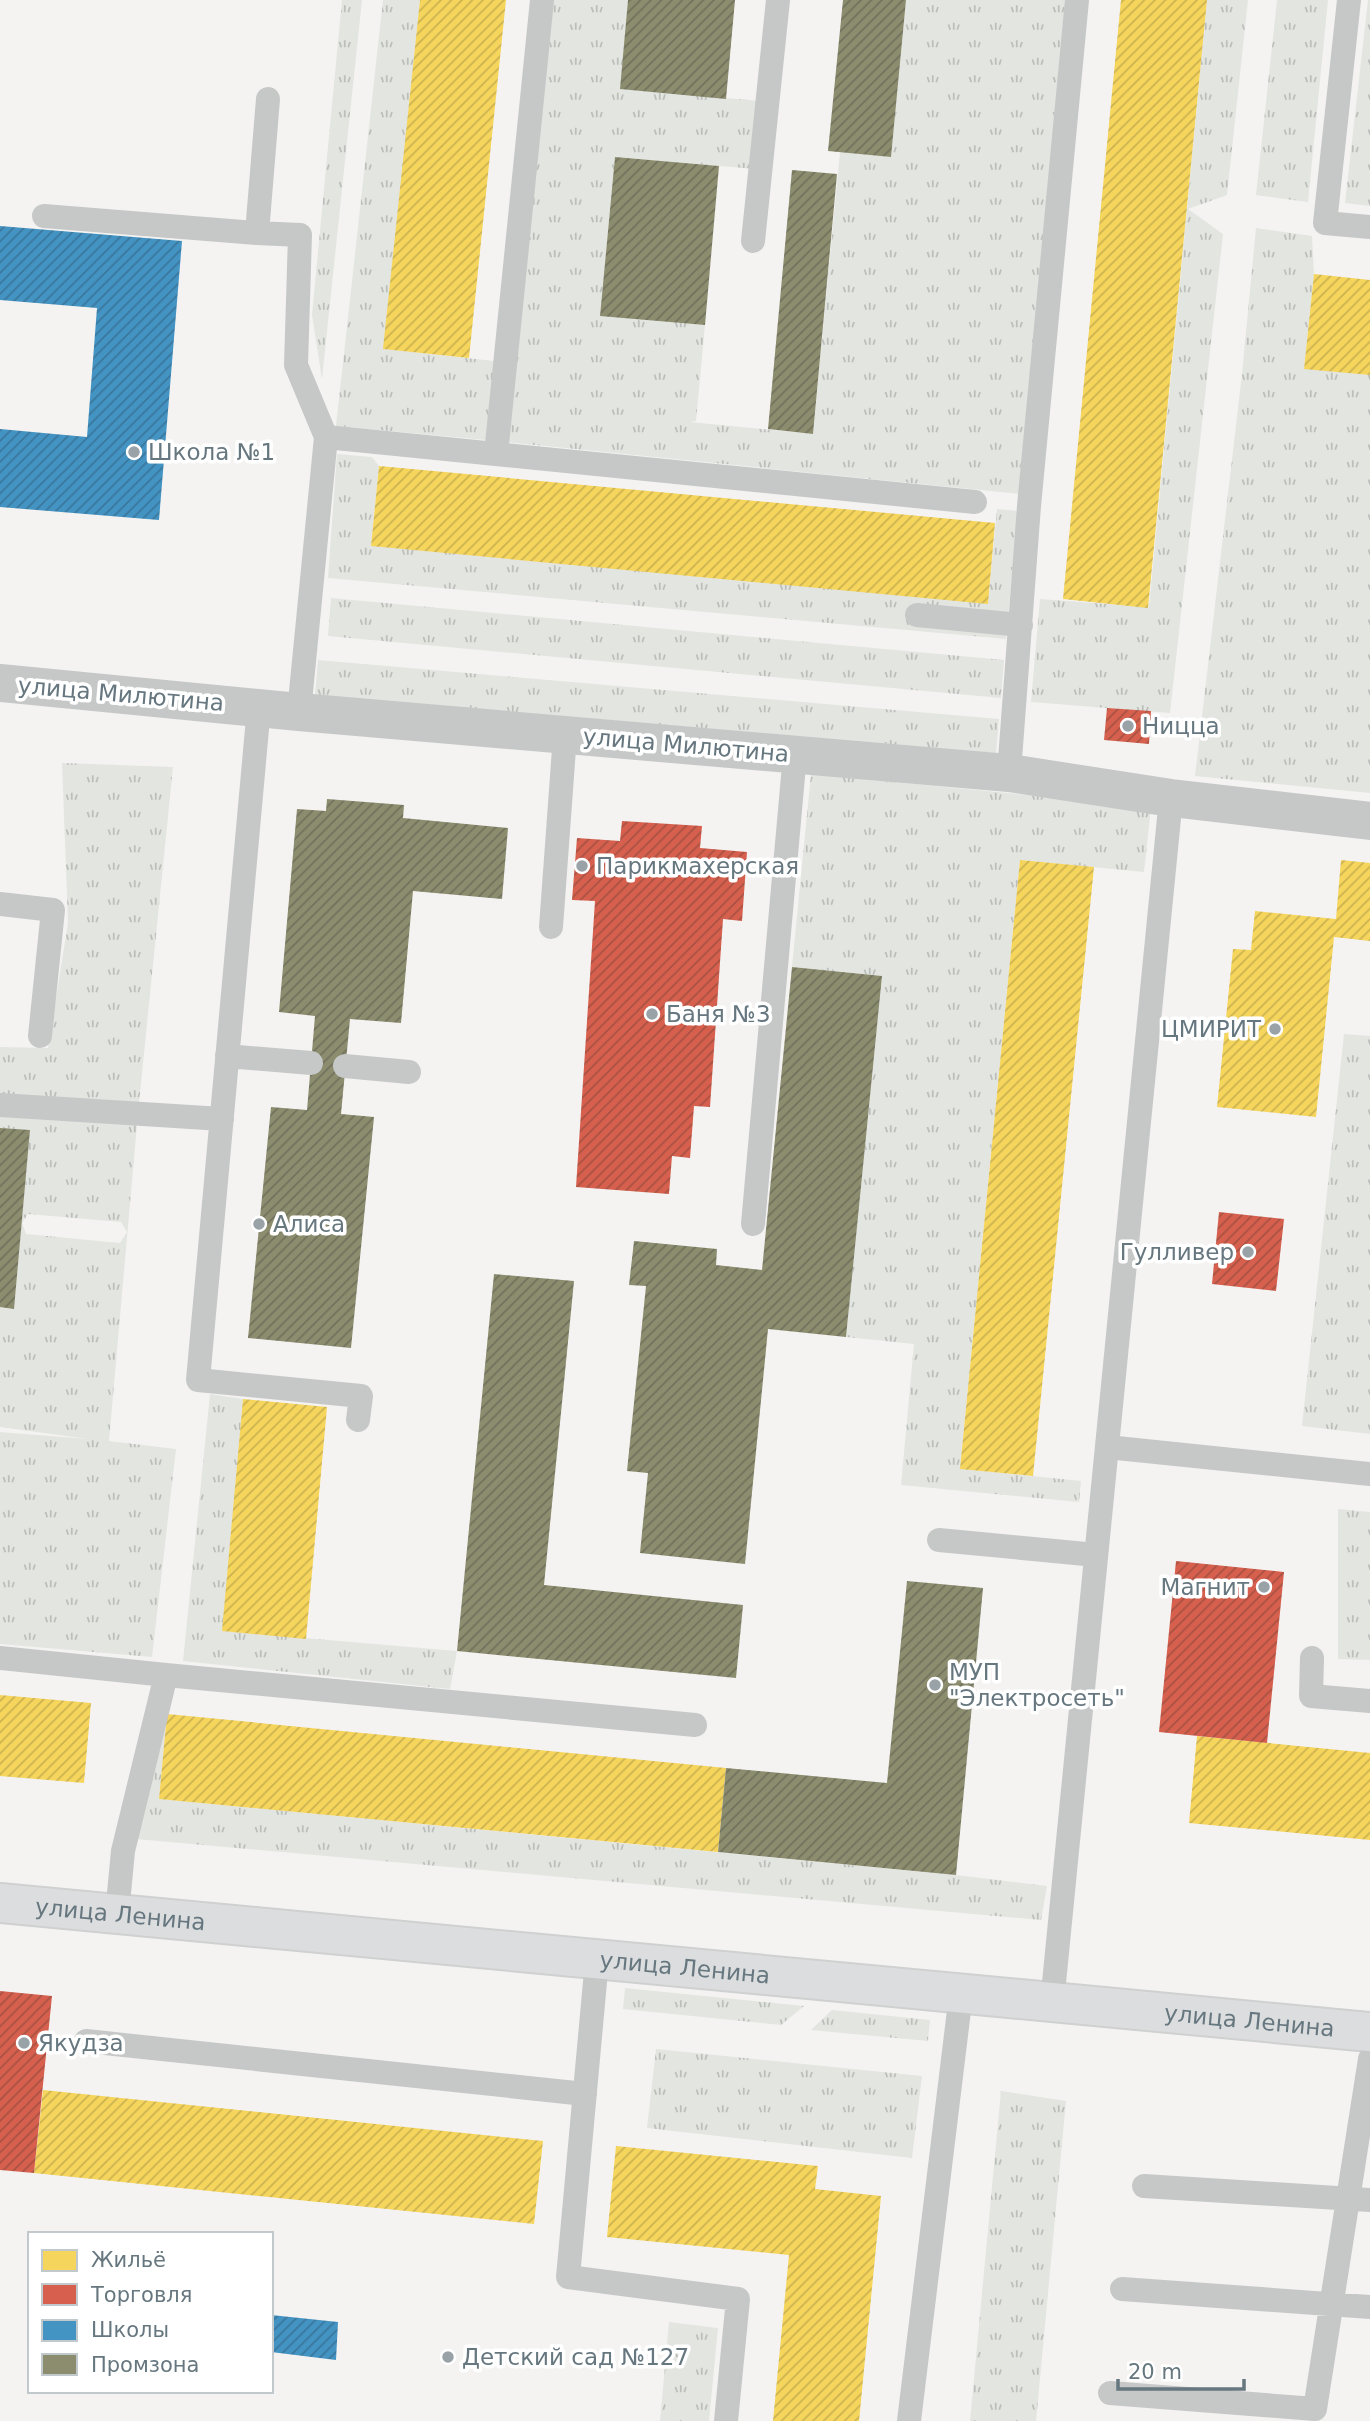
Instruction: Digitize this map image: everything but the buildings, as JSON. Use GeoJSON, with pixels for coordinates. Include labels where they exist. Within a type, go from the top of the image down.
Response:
{"type":"FeatureCollection","features":[{"type":"Feature","properties":{"kind":"main road","name":"улица Ленина"},"geometry":{"type":"LineString","coordinates":[[0,1903],[1370,2032]]}},
{"type":"Feature","properties":{"kind":"street","name":"улица Милютина"},"geometry":{"type":"LineString","coordinates":[[0,683],[299,712],[1009,773],[1171,798],[1370,821]]}},
{"type":"Feature","properties":{"kind":"lane"},"geometry":{"type":"LineString","coordinates":[[496,454],[542,0]]}},
{"type":"Feature","properties":{"kind":"lane"},"geometry":{"type":"LineString","coordinates":[[753,241],[778,0]]}},
{"type":"Feature","properties":{"kind":"lane"},"geometry":{"type":"LineString","coordinates":[[1009,773],[1029,506],[1077,0]]}},
{"type":"Feature","properties":{"kind":"lane"},"geometry":{"type":"LineString","coordinates":[[1349,0],[1325,223],[1370,227]]}},
{"type":"Feature","properties":{"kind":"lane"},"geometry":{"type":"LineString","coordinates":[[257,233],[268,99]]}},
{"type":"Feature","properties":{"kind":"lane"},"geometry":{"type":"LineString","coordinates":[[44,216],[300,235],[296,365],[326,438],[299,712]]}},
{"type":"Feature","properties":{"kind":"lane"},"geometry":{"type":"LineString","coordinates":[[326,438],[975,502]]}},
{"type":"Feature","properties":{"kind":"lane"},"geometry":{"type":"LineString","coordinates":[[917,615],[1021,625]]}},
{"type":"Feature","properties":{"kind":"lane"},"geometry":{"type":"LineString","coordinates":[[259,707],[198,1380],[361,1396],[358,1420]]}},
{"type":"Feature","properties":{"kind":"lane"},"geometry":{"type":"LineString","coordinates":[[551,927],[565,735]]}},
{"type":"Feature","properties":{"kind":"lane"},"geometry":{"type":"LineString","coordinates":[[753,1224],[795,754]]}},
{"type":"Feature","properties":{"kind":"lane"},"geometry":{"type":"LineString","coordinates":[[1052,2003],[1171,798]]}},
{"type":"Feature","properties":{"kind":"lane"},"geometry":{"type":"LineString","coordinates":[[0,904],[53,910],[40,1036]]}},
{"type":"Feature","properties":{"kind":"lane"},"geometry":{"type":"LineString","coordinates":[[227,1055],[311,1063]]}},
{"type":"Feature","properties":{"kind":"lane"},"geometry":{"type":"LineString","coordinates":[[345,1066],[409,1072]]}},
{"type":"Feature","properties":{"kind":"lane"},"geometry":{"type":"LineString","coordinates":[[0,1105],[222,1119]]}},
{"type":"Feature","properties":{"kind":"lane"},"geometry":{"type":"LineString","coordinates":[[1107,1447],[1370,1474]]}},
{"type":"Feature","properties":{"kind":"lane"},"geometry":{"type":"LineString","coordinates":[[939,1540],[1096,1555]]}},
{"type":"Feature","properties":{"kind":"lane"},"geometry":{"type":"LineString","coordinates":[[0,1658],[695,1725]]}},
{"type":"Feature","properties":{"kind":"lane"},"geometry":{"type":"LineString","coordinates":[[1312,1658],[1311,1696],[1370,1701]]}},
{"type":"Feature","properties":{"kind":"lane"},"geometry":{"type":"LineString","coordinates":[[117,1914],[123,1851],[166,1675]]}},
{"type":"Feature","properties":{"kind":"lane"},"geometry":{"type":"LineString","coordinates":[[597,1960],[568,2277],[738,2299],[726,2421]]}},
{"type":"Feature","properties":{"kind":"lane"},"geometry":{"type":"LineString","coordinates":[[909,2421],[961,1994]]}},
{"type":"Feature","properties":{"kind":"lane"},"geometry":{"type":"LineString","coordinates":[[86,2041],[585,2094]]}},
{"type":"Feature","properties":{"kind":"lane"},"geometry":{"type":"LineString","coordinates":[[1110,2393],[1315,2409],[1332,2303],[1359,2199],[1370,2059]]}},
{"type":"Feature","properties":{"kind":"lane"},"geometry":{"type":"LineString","coordinates":[[1144,2186],[1359,2199]]}},
{"type":"Feature","properties":{"kind":"lane"},"geometry":{"type":"LineString","coordinates":[[1122,2289],[1370,2307]]}},
{"type":"Feature","properties":{"kind":"green space"},"geometry":{"type":"Polygon","coordinates":[[[342,0],[362,0],[322,379],[312,315],[342,0]]]}},
{"type":"Feature","properties":{"kind":"green space"},"geometry":{"type":"Polygon","coordinates":[[[383,0],[420,0],[384,349],[494,361],[486,440],[336,426],[383,0]]]}},
{"type":"Feature","properties":{"kind":"green space"},"geometry":{"type":"Polygon","coordinates":[[[550,0],[628,0],[621,89],[761,101],[755,169],[615,157],[600,315],[705,325],[696,421],[690,422],[813,434],[840,152],[891,157],[906,0],[1068,0],[1020,494],[506,442],[550,0]]]}},
{"type":"Feature","properties":{"kind":"green space"},"geometry":{"type":"Polygon","coordinates":[[[1207,0],[1248,0],[1227,195],[1188,209],[1223,234],[1170,713],[1031,702],[1040,599],[1149,607],[1207,0]]]}},
{"type":"Feature","properties":{"kind":"green space"},"geometry":{"type":"Polygon","coordinates":[[[1277,0],[1328,0],[1308,202],[1256,195],[1277,0]]]}},
{"type":"Feature","properties":{"kind":"green space"},"geometry":{"type":"Polygon","coordinates":[[[1370,0],[1370,206],[1345,203],[1370,0]]]}},
{"type":"Feature","properties":{"kind":"green space"},"geometry":{"type":"Polygon","coordinates":[[[1256,228],[1312,236],[1314,274],[1304,368],[1370,375],[1370,793],[1195,776],[1242,374],[1256,228]]]}},
{"type":"Feature","properties":{"kind":"green space"},"geometry":{"type":"Polygon","coordinates":[[[337,454],[372,457],[379,466],[371,545],[988,603],[997,509],[1018,511],[1006,639],[328,578],[337,454]]]}},
{"type":"Feature","properties":{"kind":"green space"},"geometry":{"type":"Polygon","coordinates":[[[331,598],[1004,660],[1001,698],[328,636],[331,598]]]}},
{"type":"Feature","properties":{"kind":"green space"},"geometry":{"type":"Polygon","coordinates":[[[318,660],[999,719],[996,753],[315,695],[318,660]]]}},
{"type":"Feature","properties":{"kind":"green space"},"geometry":{"type":"Polygon","coordinates":[[[62,763],[173,767],[138,1113],[109,1441],[176,1449],[152,1657],[0,1644],[0,1432],[88,1439],[0,1427],[0,1307],[14,1308],[30,1131],[0,1128],[0,1047],[48,1048],[68,923],[62,763]],[[28,1214],[22,1223],[26,1234],[120,1243],[127,1232],[121,1222],[28,1214]]]}},
{"type":"Feature","properties":{"kind":"green space"},"geometry":{"type":"Polygon","coordinates":[[[811,774],[1151,807],[1144,872],[1020,860],[960,1469],[1081,1481],[1079,1502],[901,1485],[914,1344],[846,1337],[882,976],[792,967],[811,774]]]}},
{"type":"Feature","properties":{"kind":"green space"},"geometry":{"type":"Polygon","coordinates":[[[1344,1034],[1370,1036],[1370,1434],[1302,1426],[1344,1034]]]}},
{"type":"Feature","properties":{"kind":"green space"},"geometry":{"type":"Polygon","coordinates":[[[210,1394],[243,1399],[223,1631],[457,1651],[450,1689],[183,1661],[210,1394]]]}},
{"type":"Feature","properties":{"kind":"green space"},"geometry":{"type":"Polygon","coordinates":[[[1338,1509],[1370,1512],[1370,1660],[1338,1659],[1338,1509]]]}},
{"type":"Feature","properties":{"kind":"green space"},"geometry":{"type":"Polygon","coordinates":[[[167,1714],[159,1799],[1047,1886],[1041,1920],[136,1839],[167,1714]]]}},
{"type":"Feature","properties":{"kind":"green space"},"geometry":{"type":"Polygon","coordinates":[[[625,1988],[804,2006],[781,2025],[623,2009],[625,1988]]]}},
{"type":"Feature","properties":{"kind":"green space"},"geometry":{"type":"Polygon","coordinates":[[[832,2010],[930,2020],[928,2041],[811,2030],[832,2010]]]}},
{"type":"Feature","properties":{"kind":"green space"},"geometry":{"type":"Polygon","coordinates":[[[656,2049],[922,2076],[912,2158],[647,2128],[656,2049]]]}},
{"type":"Feature","properties":{"kind":"green space"},"geometry":{"type":"Polygon","coordinates":[[[1001,2091],[1066,2101],[1036,2421],[970,2421],[1001,2091]]]}},
{"type":"Feature","properties":{"kind":"green space"},"geometry":{"type":"Polygon","coordinates":[[[669,2322],[718,2328],[709,2421],[660,2421],[669,2322]]]}},
{"type":"Feature","properties":{"kind":"place","name":"Школа №1"},"geometry":{"type":"Point","coordinates":[134,452]}},
{"type":"Feature","properties":{"kind":"place","name":"Ницца"},"geometry":{"type":"Point","coordinates":[1128,726]}},
{"type":"Feature","properties":{"kind":"place","name":"Парикмахерская"},"geometry":{"type":"Point","coordinates":[582,866]}},
{"type":"Feature","properties":{"kind":"place","name":"Баня №3"},"geometry":{"type":"Point","coordinates":[652,1014]}},
{"type":"Feature","properties":{"kind":"place","name":"ЦМИРИТ"},"geometry":{"type":"Point","coordinates":[1275,1029]}},
{"type":"Feature","properties":{"kind":"place","name":"Алиса"},"geometry":{"type":"Point","coordinates":[259,1224]}},
{"type":"Feature","properties":{"kind":"place","name":"Гулливер"},"geometry":{"type":"Point","coordinates":[1248,1252]}},
{"type":"Feature","properties":{"kind":"place","name":"Магнит"},"geometry":{"type":"Point","coordinates":[1264,1587]}},
{"type":"Feature","properties":{"kind":"place","name":"МУП \"Электросеть\""},"geometry":{"type":"Point","coordinates":[935,1685]}},
{"type":"Feature","properties":{"kind":"place","name":"Якудза"},"geometry":{"type":"Point","coordinates":[24,2043]}},
{"type":"Feature","properties":{"kind":"place","name":"Детский сад №127"},"geometry":{"type":"Point","coordinates":[448,2357]}}]}
